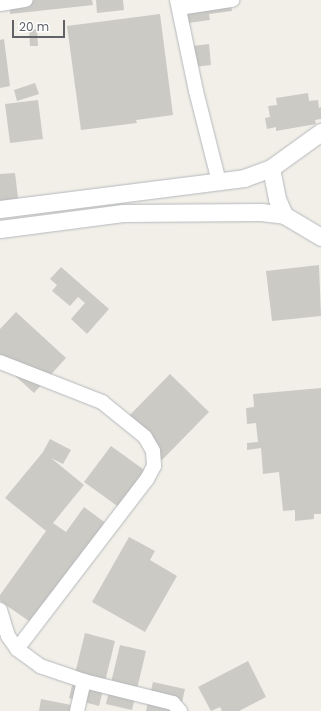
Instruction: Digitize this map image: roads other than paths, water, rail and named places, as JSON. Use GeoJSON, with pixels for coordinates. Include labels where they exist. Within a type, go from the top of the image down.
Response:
{"type":"FeatureCollection","features":[{"type":"Feature","properties":{"kind":"street"},"geometry":{"type":"LineString","coordinates":[[0,4],[26,0]]}},
{"type":"Feature","properties":{"kind":"street"},"geometry":{"type":"LineString","coordinates":[[219,182],[196,91],[178,4],[232,0]]}},
{"type":"Feature","properties":{"kind":"street"},"geometry":{"type":"LineString","coordinates":[[0,209],[244,178],[271,168],[321,132]]}},
{"type":"Feature","properties":{"kind":"street"},"geometry":{"type":"LineString","coordinates":[[271,168],[277,198],[284,215]]}},
{"type":"Feature","properties":{"kind":"street"},"geometry":{"type":"LineString","coordinates":[[70,200],[70,219]]}},
{"type":"Feature","properties":{"kind":"street"},"geometry":{"type":"LineString","coordinates":[[0,229],[123,213],[261,212],[284,215],[321,237]]}},
{"type":"Feature","properties":{"kind":"street"},"geometry":{"type":"LineString","coordinates":[[0,362],[102,402],[144,437],[153,451],[154,466],[147,479],[17,649]]}},
{"type":"Feature","properties":{"kind":"street"},"geometry":{"type":"LineString","coordinates":[[0,610],[8,636],[17,649],[40,666],[84,681],[173,703],[180,711]]}},
{"type":"Feature","properties":{"kind":"street"},"geometry":{"type":"LineString","coordinates":[[77,711],[84,681]]}}]}
